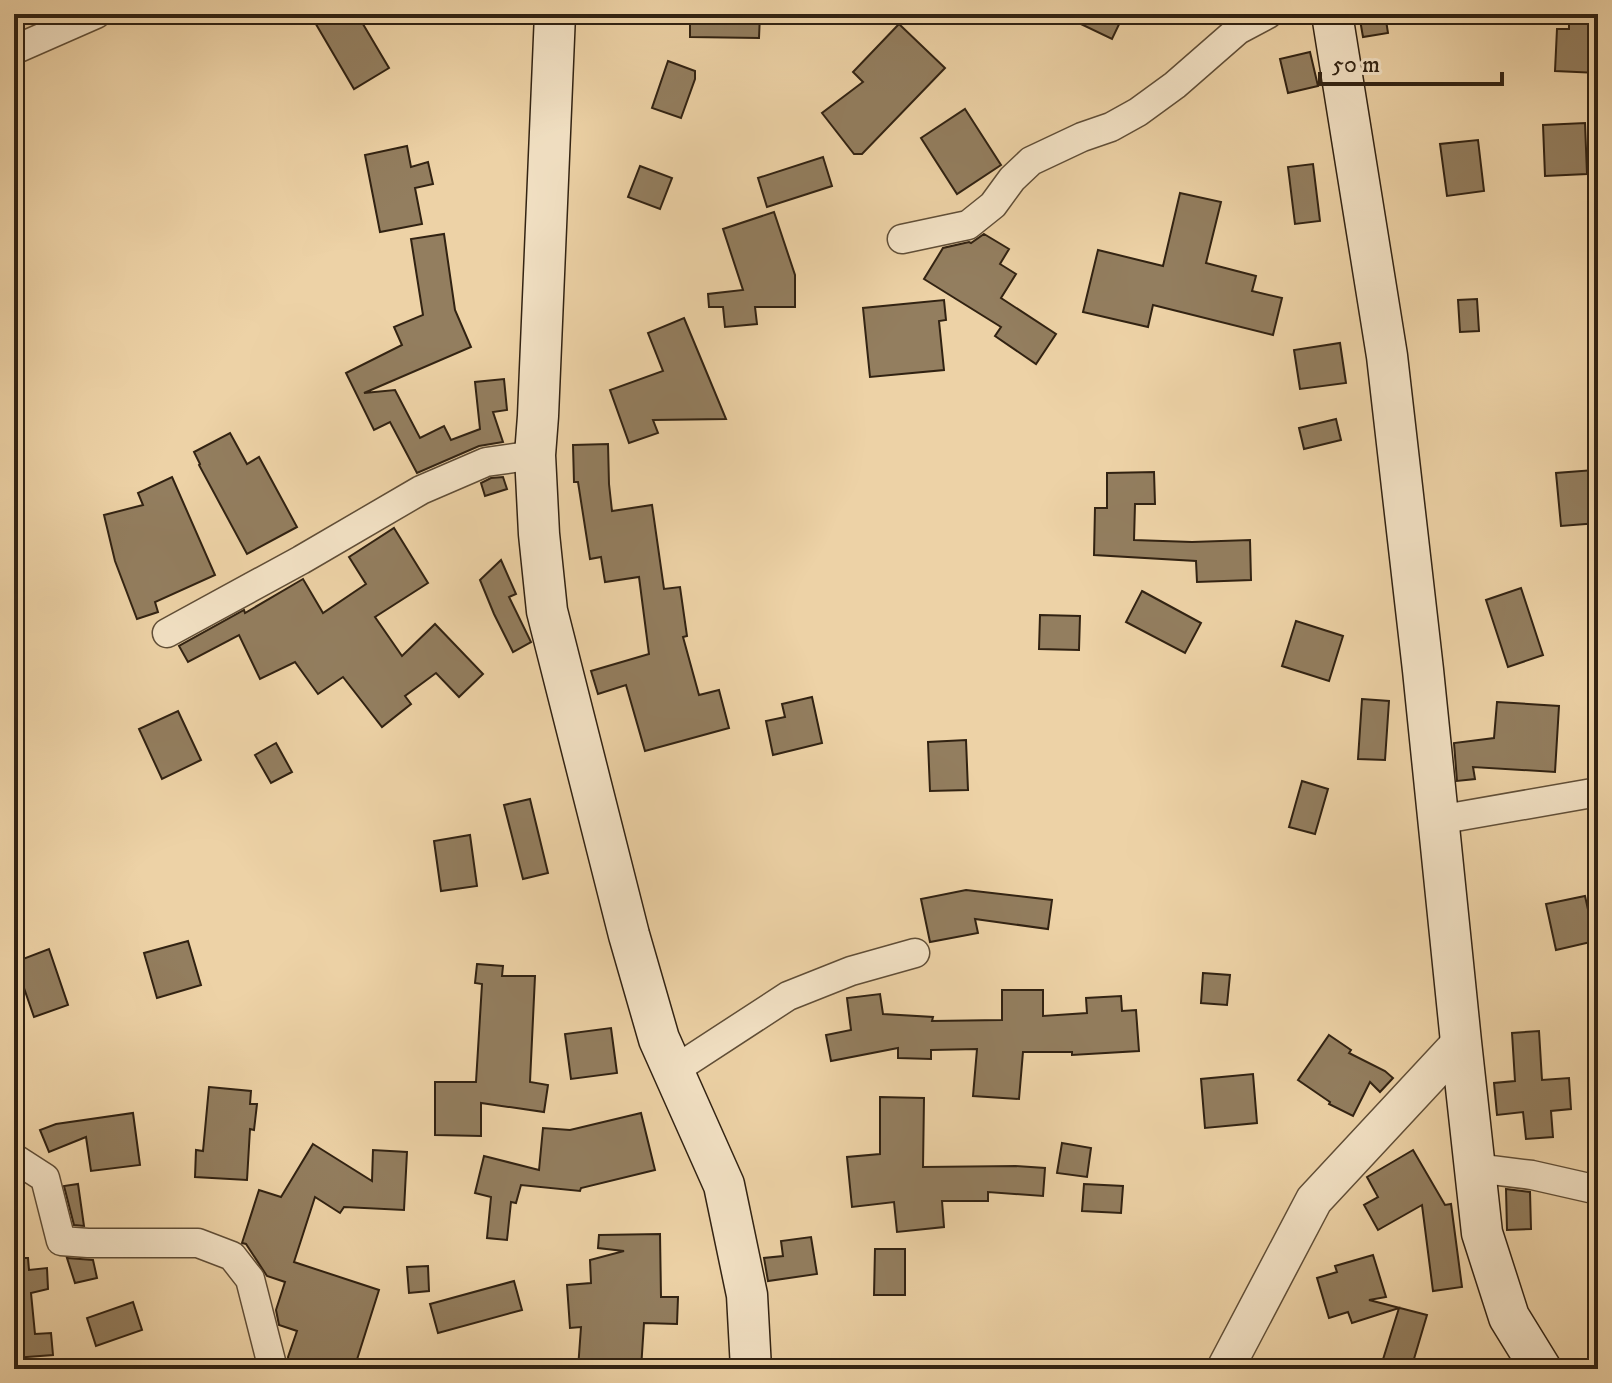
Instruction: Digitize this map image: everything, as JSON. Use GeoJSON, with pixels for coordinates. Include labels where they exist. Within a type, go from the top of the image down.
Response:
{"type":"FeatureCollection","features":[{"type":"Feature","properties":{"kind":"main road"},"geometry":{"type":"LineString","coordinates":[[555,14],[535,455],[547,611],[629,935],[659,1039],[724,1185],[747,1295],[751,1369]]}},
{"type":"Feature","properties":{"kind":"main road"},"geometry":{"type":"LineString","coordinates":[[1332,14],[1387,356],[1482,1233],[1509,1317],[1541,1369]]}},
{"type":"Feature","properties":{"kind":"street"},"geometry":{"type":"LineString","coordinates":[[14,50],[47,24],[96,14]]}},
{"type":"Feature","properties":{"kind":"street"},"geometry":{"type":"LineString","coordinates":[[902,239],[968,225],[993,205],[1012,179],[1031,161],[1138,112],[1175,85],[1238,30],[1268,14]]}},
{"type":"Feature","properties":{"kind":"street"},"geometry":{"type":"LineString","coordinates":[[167,633],[421,490],[486,462],[535,455]]}},
{"type":"Feature","properties":{"kind":"street"},"geometry":{"type":"LineString","coordinates":[[1438,820],[1598,792]]}},
{"type":"Feature","properties":{"kind":"street"},"geometry":{"type":"LineString","coordinates":[[673,1071],[788,996],[851,971],[915,953]]}},
{"type":"Feature","properties":{"kind":"street"},"geometry":{"type":"LineString","coordinates":[[1225,1369],[1314,1200],[1461,1042]]}},
{"type":"Feature","properties":{"kind":"street"},"geometry":{"type":"LineString","coordinates":[[14,1158],[45,1178],[61,1241],[198,1243],[232,1256],[250,1279],[273,1369]]}},
{"type":"Feature","properties":{"kind":"street"},"geometry":{"type":"LineString","coordinates":[[1475,1168],[1532,1175],[1598,1190]]}},
{"type":"Feature","properties":{"kind":"building"},"geometry":{"type":"Polygon","coordinates":[[[310,14],[357,14],[389,68],[354,89],[310,14]]]}},
{"type":"Feature","properties":{"kind":"building"},"geometry":{"type":"Polygon","coordinates":[[[690,14],[760,14],[759,38],[690,37],[690,14]]]}},
{"type":"Feature","properties":{"kind":"building"},"geometry":{"type":"Polygon","coordinates":[[[1060,14],[1124,14],[1112,39],[1060,14]]]}},
{"type":"Feature","properties":{"kind":"building"},"geometry":{"type":"Polygon","coordinates":[[[1359,14],[1385,14],[1388,33],[1363,37],[1359,14]]]}},
{"type":"Feature","properties":{"kind":"building"},"geometry":{"type":"Polygon","coordinates":[[[1569,14],[1598,14],[1598,73],[1555,71],[1557,29],[1569,29],[1569,14]]]}},
{"type":"Feature","properties":{"kind":"building"},"geometry":{"type":"Polygon","coordinates":[[[899,24],[945,68],[862,154],[854,154],[822,113],[863,82],[853,72],[899,24]]]}},
{"type":"Feature","properties":{"kind":"building"},"geometry":{"type":"Polygon","coordinates":[[[1310,52],[1318,86],[1288,93],[1280,59],[1310,52]]]}},
{"type":"Feature","properties":{"kind":"building"},"geometry":{"type":"Polygon","coordinates":[[[668,61],[695,71],[681,118],[652,108],[668,61]]]}},
{"type":"Feature","properties":{"kind":"building"},"geometry":{"type":"Polygon","coordinates":[[[965,109],[1001,165],[957,194],[921,138],[965,109]]]}},
{"type":"Feature","properties":{"kind":"building"},"geometry":{"type":"Polygon","coordinates":[[[1585,123],[1587,174],[1545,176],[1543,125],[1585,123]]]}},
{"type":"Feature","properties":{"kind":"building"},"geometry":{"type":"Polygon","coordinates":[[[1478,140],[1484,191],[1447,196],[1440,144],[1478,140]]]}},
{"type":"Feature","properties":{"kind":"building"},"geometry":{"type":"Polygon","coordinates":[[[407,146],[411,167],[428,162],[433,184],[415,188],[422,224],[380,232],[365,155],[407,146]]]}},
{"type":"Feature","properties":{"kind":"building"},"geometry":{"type":"Polygon","coordinates":[[[823,157],[832,186],[767,207],[758,178],[823,157]]]}},
{"type":"Feature","properties":{"kind":"building"},"geometry":{"type":"Polygon","coordinates":[[[1313,164],[1320,221],[1295,224],[1288,167],[1313,164]]]}},
{"type":"Feature","properties":{"kind":"building"},"geometry":{"type":"Polygon","coordinates":[[[640,166],[672,178],[660,209],[628,197],[640,166]]]}},
{"type":"Feature","properties":{"kind":"building"},"geometry":{"type":"Polygon","coordinates":[[[1180,193],[1221,202],[1206,263],[1256,276],[1252,291],[1282,298],[1273,335],[1153,305],[1148,327],[1083,312],[1098,250],[1163,266],[1180,193]]]}},
{"type":"Feature","properties":{"kind":"building"},"geometry":{"type":"Polygon","coordinates":[[[774,212],[795,275],[795,307],[755,307],[757,324],[725,327],[723,307],[709,307],[708,294],[743,290],[723,229],[774,212]]]}},
{"type":"Feature","properties":{"kind":"building"},"geometry":{"type":"Polygon","coordinates":[[[444,234],[455,310],[471,347],[364,393],[395,390],[420,438],[444,426],[451,440],[480,429],[475,382],[504,379],[507,410],[493,412],[503,442],[479,446],[417,473],[390,422],[374,430],[346,373],[402,345],[394,327],[423,315],[411,239],[444,234]]]}},
{"type":"Feature","properties":{"kind":"building"},"geometry":{"type":"Polygon","coordinates":[[[984,234],[1009,249],[1000,264],[1016,274],[1001,298],[1056,334],[1036,364],[995,336],[1001,327],[924,279],[943,248],[971,243],[984,234]]]}},
{"type":"Feature","properties":{"kind":"building"},"geometry":{"type":"Polygon","coordinates":[[[1477,299],[1479,331],[1460,332],[1458,300],[1477,299]]]}},
{"type":"Feature","properties":{"kind":"building"},"geometry":{"type":"Polygon","coordinates":[[[944,300],[946,320],[939,321],[944,370],[870,377],[863,308],[944,300]]]}},
{"type":"Feature","properties":{"kind":"building"},"geometry":{"type":"Polygon","coordinates":[[[684,318],[726,419],[653,420],[658,433],[629,443],[610,390],[663,371],[648,333],[684,318]]]}},
{"type":"Feature","properties":{"kind":"building"},"geometry":{"type":"Polygon","coordinates":[[[1340,343],[1346,383],[1300,389],[1294,350],[1340,343]]]}},
{"type":"Feature","properties":{"kind":"building"},"geometry":{"type":"Polygon","coordinates":[[[1336,419],[1341,440],[1304,449],[1299,428],[1336,419]]]}},
{"type":"Feature","properties":{"kind":"building"},"geometry":{"type":"Polygon","coordinates":[[[230,433],[247,464],[259,457],[297,527],[247,554],[194,452],[230,433]]]}},
{"type":"Feature","properties":{"kind":"building"},"geometry":{"type":"Polygon","coordinates":[[[608,444],[612,511],[652,505],[664,589],[680,587],[687,636],[683,637],[699,695],[719,690],[729,728],[645,751],[626,685],[598,694],[591,671],[649,654],[639,577],[605,582],[601,557],[590,559],[578,482],[574,482],[573,445],[608,444]]]}},
{"type":"Feature","properties":{"kind":"building"},"geometry":{"type":"Polygon","coordinates":[[[1594,470],[1598,523],[1561,526],[1556,473],[1594,470]]]}},
{"type":"Feature","properties":{"kind":"building"},"geometry":{"type":"Polygon","coordinates":[[[1154,472],[1155,504],[1135,504],[1134,540],[1250,540],[1251,580],[1197,582],[1196,561],[1094,555],[1095,508],[1107,508],[1107,473],[1154,472]]]}},
{"type":"Feature","properties":{"kind":"building"},"geometry":{"type":"Polygon","coordinates":[[[172,477],[215,575],[155,602],[158,612],[137,619],[115,561],[104,515],[143,505],[138,493],[172,477]]]}},
{"type":"Feature","properties":{"kind":"building"},"geometry":{"type":"Polygon","coordinates":[[[503,477],[507,489],[485,496],[481,483],[503,477]]]}},
{"type":"Feature","properties":{"kind":"building"},"geometry":{"type":"Polygon","coordinates":[[[394,528],[428,583],[375,617],[402,656],[435,624],[483,674],[459,697],[436,673],[405,696],[411,704],[382,727],[343,677],[318,694],[295,662],[260,679],[239,635],[188,662],[179,646],[303,579],[323,613],[366,584],[349,557],[394,528]]]}},
{"type":"Feature","properties":{"kind":"building"},"geometry":{"type":"Polygon","coordinates":[[[501,560],[516,594],[509,597],[531,642],[513,652],[480,580],[501,560]]]}},
{"type":"Feature","properties":{"kind":"building"},"geometry":{"type":"Polygon","coordinates":[[[1521,588],[1543,655],[1508,667],[1486,600],[1521,588]]]}},
{"type":"Feature","properties":{"kind":"building"},"geometry":{"type":"Polygon","coordinates":[[[1142,591],[1201,623],[1185,653],[1126,622],[1142,591]]]}},
{"type":"Feature","properties":{"kind":"building"},"geometry":{"type":"Polygon","coordinates":[[[1040,615],[1080,616],[1079,650],[1039,649],[1040,615]]]}},
{"type":"Feature","properties":{"kind":"building"},"geometry":{"type":"Polygon","coordinates":[[[1296,621],[1343,636],[1329,681],[1282,666],[1296,621]]]}},
{"type":"Feature","properties":{"kind":"building"},"geometry":{"type":"Polygon","coordinates":[[[812,697],[822,743],[773,755],[766,721],[785,717],[782,704],[812,697]]]}},
{"type":"Feature","properties":{"kind":"building"},"geometry":{"type":"Polygon","coordinates":[[[1362,699],[1389,701],[1385,760],[1358,759],[1362,699]]]}},
{"type":"Feature","properties":{"kind":"building"},"geometry":{"type":"Polygon","coordinates":[[[1497,702],[1559,706],[1555,772],[1473,767],[1475,779],[1457,781],[1454,743],[1494,738],[1497,702]]]}},
{"type":"Feature","properties":{"kind":"building"},"geometry":{"type":"Polygon","coordinates":[[[178,711],[201,760],[162,779],[139,729],[178,711]]]}},
{"type":"Feature","properties":{"kind":"building"},"geometry":{"type":"Polygon","coordinates":[[[966,740],[968,790],[930,791],[928,742],[966,740]]]}},
{"type":"Feature","properties":{"kind":"building"},"geometry":{"type":"Polygon","coordinates":[[[276,743],[292,772],[271,783],[255,755],[276,743]]]}},
{"type":"Feature","properties":{"kind":"building"},"geometry":{"type":"Polygon","coordinates":[[[1302,781],[1328,789],[1315,834],[1289,827],[1302,781]]]}},
{"type":"Feature","properties":{"kind":"building"},"geometry":{"type":"Polygon","coordinates":[[[530,799],[548,873],[523,879],[504,805],[530,799]]]}},
{"type":"Feature","properties":{"kind":"building"},"geometry":{"type":"Polygon","coordinates":[[[470,835],[477,886],[441,891],[434,841],[470,835]]]}},
{"type":"Feature","properties":{"kind":"building"},"geometry":{"type":"Polygon","coordinates":[[[966,890],[1052,900],[1048,929],[975,919],[978,933],[930,942],[921,899],[966,890]]]}},
{"type":"Feature","properties":{"kind":"building"},"geometry":{"type":"Polygon","coordinates":[[[1585,896],[1595,941],[1556,950],[1546,904],[1585,896]]]}},
{"type":"Feature","properties":{"kind":"building"},"geometry":{"type":"Polygon","coordinates":[[[188,941],[201,985],[157,998],[144,953],[188,941]]]}},
{"type":"Feature","properties":{"kind":"building"},"geometry":{"type":"Polygon","coordinates":[[[49,949],[68,1005],[34,1017],[15,962],[49,949]]]}},
{"type":"Feature","properties":{"kind":"building"},"geometry":{"type":"Polygon","coordinates":[[[477,964],[503,966],[502,976],[535,976],[530,1082],[548,1085],[544,1112],[481,1103],[481,1136],[435,1135],[435,1082],[476,1082],[482,984],[475,983],[477,964]]]}},
{"type":"Feature","properties":{"kind":"building"},"geometry":{"type":"Polygon","coordinates":[[[1203,973],[1230,975],[1227,1005],[1201,1003],[1203,973]]]}},
{"type":"Feature","properties":{"kind":"building"},"geometry":{"type":"Polygon","coordinates":[[[1002,990],[1043,990],[1043,1016],[1087,1013],[1086,998],[1121,996],[1122,1011],[1136,1010],[1139,1051],[1072,1055],[1072,1052],[1023,1052],[1019,1099],[973,1096],[977,1049],[931,1050],[931,1059],[898,1058],[898,1048],[831,1061],[826,1035],[851,1030],[847,998],[880,994],[883,1014],[933,1017],[932,1021],[1002,1020],[1002,990]]]}},
{"type":"Feature","properties":{"kind":"building"},"geometry":{"type":"Polygon","coordinates":[[[611,1028],[617,1073],[571,1079],[565,1034],[611,1028]]]}},
{"type":"Feature","properties":{"kind":"building"},"geometry":{"type":"Polygon","coordinates":[[[1539,1031],[1542,1080],[1569,1078],[1571,1109],[1551,1111],[1553,1137],[1526,1139],[1523,1112],[1497,1115],[1494,1083],[1515,1081],[1512,1033],[1539,1031]]]}},
{"type":"Feature","properties":{"kind":"building"},"geometry":{"type":"Polygon","coordinates":[[[1329,1035],[1351,1050],[1349,1053],[1393,1078],[1380,1092],[1370,1082],[1353,1116],[1329,1104],[1298,1080],[1329,1035]]]}},
{"type":"Feature","properties":{"kind":"building"},"geometry":{"type":"Polygon","coordinates":[[[1253,1074],[1257,1123],[1205,1128],[1201,1079],[1253,1074]]]}},
{"type":"Feature","properties":{"kind":"building"},"geometry":{"type":"Polygon","coordinates":[[[209,1087],[251,1091],[250,1104],[257,1104],[254,1130],[250,1129],[247,1180],[195,1177],[196,1150],[203,1151],[209,1087]]]}},
{"type":"Feature","properties":{"kind":"building"},"geometry":{"type":"Polygon","coordinates":[[[880,1097],[924,1098],[923,1167],[1045,1168],[1043,1196],[988,1192],[988,1201],[942,1201],[944,1227],[897,1232],[894,1202],[852,1207],[847,1157],[880,1154],[880,1097]]]}},
{"type":"Feature","properties":{"kind":"building"},"geometry":{"type":"Polygon","coordinates":[[[133,1113],[140,1165],[91,1171],[86,1137],[49,1152],[40,1130],[56,1124],[133,1113]]]}},
{"type":"Feature","properties":{"kind":"building"},"geometry":{"type":"Polygon","coordinates":[[[641,1113],[655,1170],[581,1188],[580,1191],[521,1185],[516,1203],[511,1202],[507,1240],[487,1238],[491,1197],[475,1193],[484,1156],[539,1170],[543,1128],[570,1130],[641,1113]]]}},
{"type":"Feature","properties":{"kind":"building"},"geometry":{"type":"Polygon","coordinates":[[[1062,1143],[1091,1148],[1087,1177],[1057,1173],[1062,1143]]]}},
{"type":"Feature","properties":{"kind":"building"},"geometry":{"type":"Polygon","coordinates":[[[313,1144],[372,1181],[373,1150],[407,1152],[404,1210],[344,1207],[340,1213],[315,1197],[294,1262],[379,1290],[354,1369],[290,1369],[288,1357],[297,1331],[279,1325],[276,1310],[285,1282],[267,1276],[246,1244],[242,1243],[259,1190],[281,1197],[313,1144]]]}},
{"type":"Feature","properties":{"kind":"building"},"geometry":{"type":"Polygon","coordinates":[[[1413,1150],[1445,1205],[1451,1204],[1462,1287],[1433,1291],[1422,1205],[1378,1230],[1364,1205],[1378,1197],[1367,1177],[1413,1150]]]}},
{"type":"Feature","properties":{"kind":"building"},"geometry":{"type":"Polygon","coordinates":[[[78,1184],[84,1226],[74,1225],[64,1186],[78,1184]]]}},
{"type":"Feature","properties":{"kind":"building"},"geometry":{"type":"Polygon","coordinates":[[[1084,1184],[1123,1186],[1121,1213],[1082,1211],[1084,1184]]]}},
{"type":"Feature","properties":{"kind":"building"},"geometry":{"type":"Polygon","coordinates":[[[1506,1189],[1530,1192],[1531,1229],[1507,1230],[1506,1189]]]}},
{"type":"Feature","properties":{"kind":"building"},"geometry":{"type":"Polygon","coordinates":[[[660,1234],[661,1297],[678,1297],[677,1324],[644,1323],[641,1369],[578,1369],[581,1327],[570,1328],[567,1285],[591,1283],[590,1260],[624,1251],[598,1248],[599,1235],[660,1234]]]}},
{"type":"Feature","properties":{"kind":"building"},"geometry":{"type":"Polygon","coordinates":[[[811,1237],[817,1274],[768,1281],[764,1258],[783,1256],[781,1241],[811,1237]]]}},
{"type":"Feature","properties":{"kind":"building"},"geometry":{"type":"Polygon","coordinates":[[[875,1249],[905,1249],[905,1295],[874,1295],[875,1249]]]}},
{"type":"Feature","properties":{"kind":"building"},"geometry":{"type":"Polygon","coordinates":[[[1373,1255],[1386,1297],[1369,1300],[1427,1315],[1411,1369],[1380,1369],[1399,1308],[1352,1323],[1348,1312],[1329,1318],[1317,1278],[1337,1272],[1335,1266],[1373,1255]]]}},
{"type":"Feature","properties":{"kind":"building"},"geometry":{"type":"Polygon","coordinates":[[[14,1258],[28,1258],[29,1270],[47,1268],[48,1289],[31,1293],[35,1334],[51,1333],[53,1355],[14,1358],[14,1258]]]}},
{"type":"Feature","properties":{"kind":"building"},"geometry":{"type":"Polygon","coordinates":[[[67,1258],[93,1260],[97,1278],[75,1283],[67,1258]]]}},
{"type":"Feature","properties":{"kind":"building"},"geometry":{"type":"Polygon","coordinates":[[[428,1266],[429,1291],[409,1293],[407,1267],[428,1266]]]}},
{"type":"Feature","properties":{"kind":"building"},"geometry":{"type":"Polygon","coordinates":[[[514,1281],[522,1310],[438,1333],[430,1304],[514,1281]]]}},
{"type":"Feature","properties":{"kind":"building"},"geometry":{"type":"Polygon","coordinates":[[[133,1302],[142,1330],[96,1346],[87,1318],[133,1302]]]}}]}
